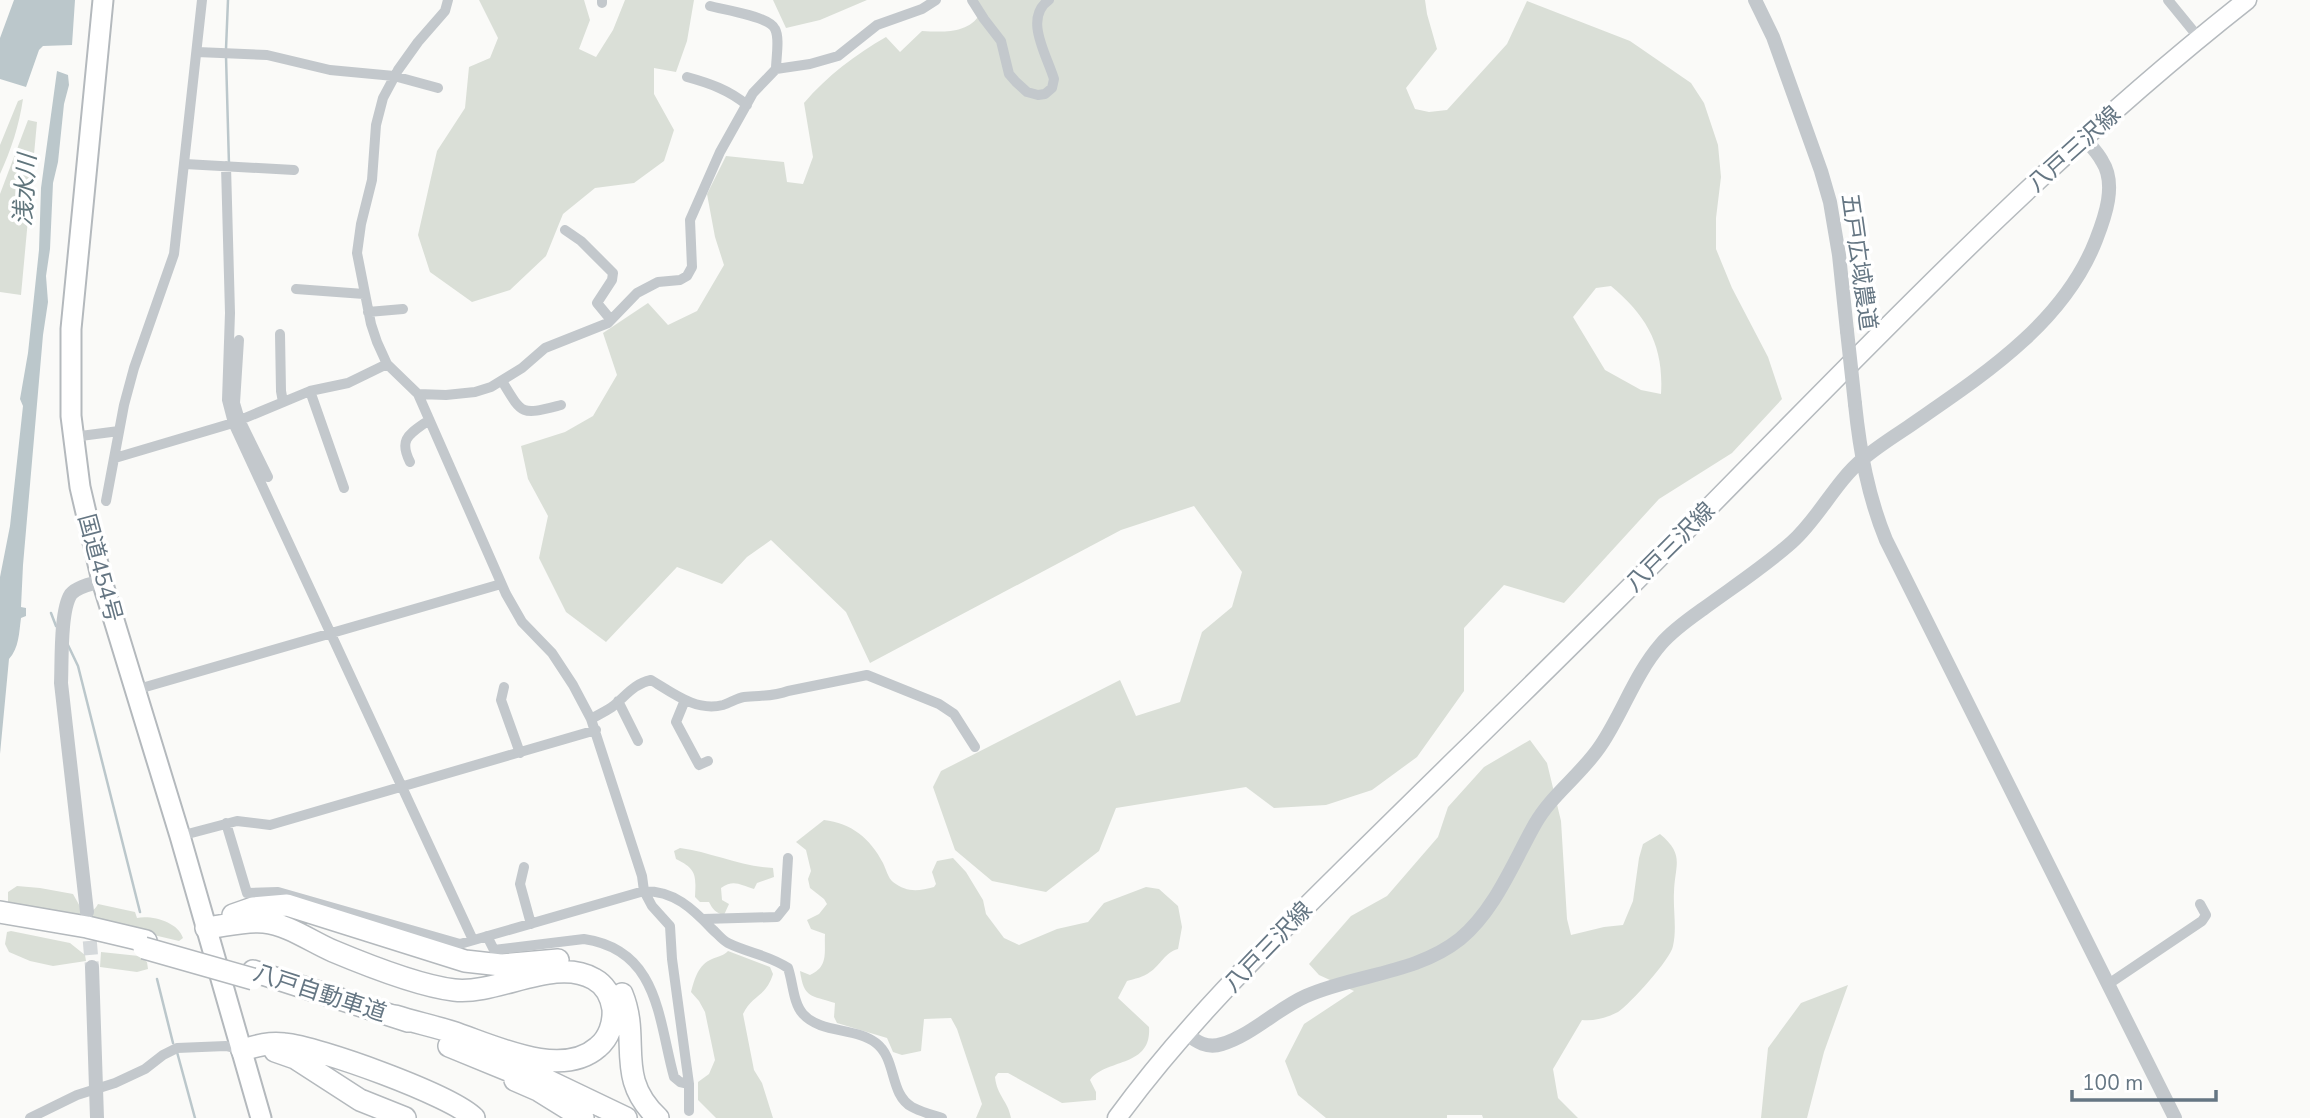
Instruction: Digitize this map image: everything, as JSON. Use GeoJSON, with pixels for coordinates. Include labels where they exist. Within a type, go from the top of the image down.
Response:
{"type":"FeatureCollection","features":[{"type":"Feature","properties":{"kind":"highway","name":"国道454号"},"geometry":{"type":"LineString","coordinates":[[103,0],[71,329],[73,437],[80,487],[102,581],[180,836],[261,1118]]}},
{"type":"Feature","properties":{"kind":"highway"},"geometry":{"type":"LineString","coordinates":[[206,928],[253,908],[287,905],[465,961],[501,965],[565,960],[594,966],[609,976],[620,991],[627,1011],[634,1085],[642,1101],[658,1118]]}},
{"type":"Feature","properties":{"kind":"highway","name":"八戸自動車道"},"geometry":{"type":"LineString","coordinates":[[0,912],[145,945],[253,975],[386,1017],[559,1084],[626,1118]]}},
{"type":"Feature","properties":{"kind":"highway","name":"八戸自動車道"},"geometry":{"type":"LineString","coordinates":[[0,920],[29,920]]}},
{"type":"Feature","properties":{"kind":"highway"},"geometry":{"type":"LineString","coordinates":[[206,928],[253,922],[278,925],[334,951],[430,985],[453,990],[483,990],[554,972],[583,974],[604,987],[612,1002],[613,1011],[607,1036],[596,1049],[580,1058],[560,1061],[520,1055],[386,1017]]}},
{"type":"Feature","properties":{"kind":"highway"},"geometry":{"type":"LineString","coordinates":[[386,1017],[538,1090],[583,1118]]}},
{"type":"Feature","properties":{"kind":"highway","name":"八戸自動車道"},"geometry":{"type":"LineString","coordinates":[[386,1017],[567,1096],[610,1118]]}},
{"type":"Feature","properties":{"kind":"highway"},"geometry":{"type":"LineString","coordinates":[[242,1050],[272,1043],[306,1048],[447,1100],[474,1118]]}},
{"type":"Feature","properties":{"kind":"highway"},"geometry":{"type":"LineString","coordinates":[[242,1050],[272,1050],[287,1054],[360,1100],[405,1118]]}},
{"type":"Feature","properties":{"kind":"main road","name":"八戸三沢線"},"geometry":{"type":"LineString","coordinates":[[1117,1118],[1185,1033],[1261,951],[1616,601],[1968,246],[2199,38],[2247,0]]}},
{"type":"Feature","properties":{"kind":"street"},"geometry":{"type":"LineString","coordinates":[[106,501],[134,368],[174,254],[202,0]]}},
{"type":"Feature","properties":{"kind":"street"},"geometry":{"type":"LineString","coordinates":[[449,0],[446,12],[418,42],[394,76],[383,98],[376,125],[372,180],[357,253],[364,294],[377,342],[387,364],[418,394],[501,583],[522,622],[552,653],[592,719],[642,876],[644,891],[652,906],[670,926],[689,1084],[689,1111]]}},
{"type":"Feature","properties":{"kind":"street"},"geometry":{"type":"LineString","coordinates":[[418,394],[446,395],[475,392],[491,387],[522,368],[545,348],[584,335],[611,320],[637,293],[658,282],[680,280],[687,276],[692,267],[690,220],[720,152],[753,93],[776,69],[838,56],[877,25],[922,9],[936,0]]}},
{"type":"Feature","properties":{"kind":"street"},"geometry":{"type":"LineString","coordinates":[[972,0],[1001,41],[1009,74],[1027,92],[1038,95],[1045,94],[1052,88],[1054,79],[1036,25],[1040,9],[1049,0]]}},
{"type":"Feature","properties":{"kind":"street","name":"五戸広域農道"},"geometry":{"type":"LineString","coordinates":[[1755,0],[1773,37],[1827,192],[1836,236],[1862,459],[1874,510],[1886,540],[2175,1118]]}},
{"type":"Feature","properties":{"kind":"street"},"geometry":{"type":"LineString","coordinates":[[2168,0],[2199,38]]}},
{"type":"Feature","properties":{"kind":"street"},"geometry":{"type":"LineString","coordinates":[[710,6],[762,19],[772,25],[776,31],[776,69]]}},
{"type":"Feature","properties":{"kind":"street"},"geometry":{"type":"LineString","coordinates":[[197,52],[267,55],[330,70],[394,76],[438,88]]}},
{"type":"Feature","properties":{"kind":"street"},"geometry":{"type":"LineString","coordinates":[[687,77],[724,89],[747,105]]}},
{"type":"Feature","properties":{"kind":"street"},"geometry":{"type":"LineString","coordinates":[[1185,1033],[1202,1045],[1220,1045],[1235,1039],[1304,997],[1343,982],[1383,974],[1440,953],[1479,921],[1515,863],[1537,820],[1586,767],[1661,643],[1789,545],[1810,525],[1844,478],[1862,459],[1976,379],[2048,318],[2069,292],[2090,255],[2108,206],[2109,187],[2105,163],[2085,139]]}},
{"type":"Feature","properties":{"kind":"street"},"geometry":{"type":"LineString","coordinates":[[186,164],[294,170]]}},
{"type":"Feature","properties":{"kind":"street"},"geometry":{"type":"LineString","coordinates":[[226,166],[230,313],[227,400],[330,633],[473,940]]}},
{"type":"Feature","properties":{"kind":"street"},"geometry":{"type":"LineString","coordinates":[[565,230],[612,273],[612,280],[597,303],[611,320]]}},
{"type":"Feature","properties":{"kind":"street"},"geometry":{"type":"LineString","coordinates":[[296,289],[364,294]]}},
{"type":"Feature","properties":{"kind":"street"},"geometry":{"type":"LineString","coordinates":[[368,312],[403,309]]}},
{"type":"Feature","properties":{"kind":"street"},"geometry":{"type":"LineString","coordinates":[[280,334],[283,402]]}},
{"type":"Feature","properties":{"kind":"street"},"geometry":{"type":"LineString","coordinates":[[239,340],[236,421],[268,477]]}},
{"type":"Feature","properties":{"kind":"street"},"geometry":{"type":"LineString","coordinates":[[115,458],[236,421],[310,391],[348,383],[387,364]]}},
{"type":"Feature","properties":{"kind":"street"},"geometry":{"type":"LineString","coordinates":[[502,381],[518,408],[531,413],[561,405]]}},
{"type":"Feature","properties":{"kind":"street"},"geometry":{"type":"LineString","coordinates":[[310,391],[344,488]]}},
{"type":"Feature","properties":{"kind":"street"},"geometry":{"type":"LineString","coordinates":[[410,462],[404,449],[405,441],[409,434],[429,420]]}},
{"type":"Feature","properties":{"kind":"street"},"geometry":{"type":"LineString","coordinates":[[73,437],[119,431]]}},
{"type":"Feature","properties":{"kind":"street"},"geometry":{"type":"LineString","coordinates":[[87,912],[63,697],[62,654],[64,625],[72,594],[80,587],[102,581]]}},
{"type":"Feature","properties":{"kind":"street"},"geometry":{"type":"LineString","coordinates":[[135,690],[501,583]]}},
{"type":"Feature","properties":{"kind":"street"},"geometry":{"type":"LineString","coordinates":[[592,719],[631,688],[651,680],[685,700],[705,706],[722,705],[742,697],[776,696],[788,691],[867,675],[954,714],[975,747]]}},
{"type":"Feature","properties":{"kind":"street"},"geometry":{"type":"LineString","coordinates":[[504,687],[502,700],[520,753]]}},
{"type":"Feature","properties":{"kind":"street"},"geometry":{"type":"LineString","coordinates":[[685,700],[676,722],[699,765],[708,761]]}},
{"type":"Feature","properties":{"kind":"street"},"geometry":{"type":"LineString","coordinates":[[618,701],[638,741]]}},
{"type":"Feature","properties":{"kind":"street"},"geometry":{"type":"LineString","coordinates":[[180,836],[237,821],[270,825],[596,730]]}},
{"type":"Feature","properties":{"kind":"street"},"geometry":{"type":"LineString","coordinates":[[226,823],[247,893],[278,892],[460,944],[644,891],[657,891],[675,898],[687,904],[726,942],[768,957],[788,968],[797,1005],[803,1014],[815,1023],[863,1035],[877,1044],[885,1052],[898,1092],[905,1102],[913,1108],[942,1118]]}},
{"type":"Feature","properties":{"kind":"street"},"geometry":{"type":"LineString","coordinates":[[703,919],[777,917],[785,907],[788,858]]}},
{"type":"Feature","properties":{"kind":"street"},"geometry":{"type":"LineString","coordinates":[[524,867],[520,884],[531,924]]}},
{"type":"Feature","properties":{"kind":"street"},"geometry":{"type":"LineString","coordinates":[[2107,985],[2202,920],[2206,915],[2200,904]]}},
{"type":"Feature","properties":{"kind":"street"},"geometry":{"type":"LineString","coordinates":[[487,936],[494,950],[584,939],[598,941],[626,954],[644,976],[659,1007],[674,1077],[689,1084]]}},
{"type":"Feature","properties":{"kind":"street"},"geometry":{"type":"LineString","coordinates":[[92,967],[97,1118]]}},
{"type":"Feature","properties":{"kind":"street"},"geometry":{"type":"LineString","coordinates":[[30,1118],[96,1087],[114,1083],[145,1069],[177,1048],[226,1046],[242,1050]]}},
{"type":"Feature","properties":{"kind":"shaded area"},"geometry":{"type":"Polygon","coordinates":[[[14,0],[75,0],[72,45],[43,46],[39,50],[26,87],[0,79],[0,38],[14,0]]]}},
{"type":"Feature","properties":{"kind":"shaded area"},"geometry":{"type":"Polygon","coordinates":[[[479,0],[584,0],[590,20],[579,49],[596,57],[613,30],[625,0],[694,0],[687,41],[676,72],[654,68],[654,94],[674,130],[664,161],[634,183],[595,188],[563,214],[546,256],[510,290],[472,302],[430,272],[418,235],[437,151],[465,108],[469,67],[490,58],[498,38],[479,0]]]}},
{"type":"Feature","properties":{"kind":"shaded area"},"geometry":{"type":"Polygon","coordinates":[[[773,0],[867,0],[820,20],[786,28],[773,0]]]}},
{"type":"Feature","properties":{"kind":"shaded area"},"geometry":{"type":"Polygon","coordinates":[[[976,0],[1425,0],[1437,49],[1406,88],[1415,109],[1429,112],[1447,110],[1507,44],[1527,1],[1630,41],[1691,83],[1704,103],[1718,145],[1721,177],[1716,218],[1716,249],[1732,288],[1768,357],[1782,399],[1732,453],[1659,499],[1564,603],[1504,585],[1464,628],[1464,691],[1417,757],[1372,790],[1326,805],[1274,808],[1246,787],[1116,808],[1099,851],[1046,892],[992,881],[955,850],[933,787],[941,771],[1120,680],[1136,716],[1180,702],[1202,632],[1232,607],[1242,572],[1194,506],[1121,530],[870,663],[846,612],[771,540],[747,557],[722,584],[677,567],[606,642],[566,612],[539,558],[548,516],[528,479],[521,446],[565,432],[593,416],[617,375],[603,333],[648,303],[668,325],[697,311],[724,265],[715,237],[707,194],[726,156],[784,162],[787,182],[803,184],[813,157],[804,103],[823,83],[853,58],[886,37],[900,52],[922,31],[962,28],[975,21],[980,14],[976,0]],[[1611,286],[1596,288],[1573,317],[1605,370],[1641,390],[1661,394],[1660,361],[1651,333],[1624,297],[1611,286]]]}},
{"type":"Feature","properties":{"kind":"shaded area"},"geometry":{"type":"Polygon","coordinates":[[[57,71],[68,75],[69,85],[53,183],[46,276],[48,302],[23,565],[21,607],[26,608],[26,616],[21,618],[17,645],[9,659],[0,754],[0,577],[10,526],[23,406],[20,399],[28,353],[39,250],[41,188],[57,71]]]}},
{"type":"Feature","properties":{"kind":"shaded area"},"geometry":{"type":"Polygon","coordinates":[[[23,99],[14,138],[0,174],[0,145],[18,101],[23,99]]]}},
{"type":"Feature","properties":{"kind":"shaded area"},"geometry":{"type":"Polygon","coordinates":[[[28,120],[37,122],[21,295],[0,292],[0,194],[28,120]]]}},
{"type":"Feature","properties":{"kind":"shaded area"},"geometry":{"type":"Polygon","coordinates":[[[1530,740],[1547,763],[1561,821],[1567,919],[1571,935],[1623,925],[1633,901],[1643,844],[1660,834],[1673,848],[1677,860],[1674,892],[1675,933],[1671,952],[1649,981],[1618,1012],[1601,1019],[1582,1020],[1553,1069],[1558,1098],[1578,1118],[1483,1118],[1482,1115],[1447,1115],[1447,1118],[1326,1118],[1298,1095],[1285,1061],[1304,1024],[1354,991],[1319,975],[1309,964],[1351,916],[1387,896],[1438,837],[1448,807],[1484,767],[1530,740]]]}},
{"type":"Feature","properties":{"kind":"shaded area"},"geometry":{"type":"Polygon","coordinates":[[[824,820],[843,824],[859,833],[878,854],[891,880],[908,889],[934,887],[936,884],[932,872],[937,861],[953,858],[966,872],[983,900],[986,914],[1004,938],[1019,945],[1057,929],[1088,922],[1104,903],[1146,887],[1159,889],[1178,906],[1182,927],[1178,949],[1169,953],[1148,974],[1127,981],[1118,998],[1149,1027],[1148,1040],[1143,1049],[1127,1061],[1097,1073],[1090,1080],[1096,1092],[1096,1100],[1062,1103],[1008,1073],[998,1073],[995,1077],[996,1084],[1011,1118],[976,1118],[982,1104],[951,1018],[924,1019],[921,1051],[902,1055],[893,1052],[887,1038],[837,1023],[834,1017],[835,1003],[810,995],[804,987],[800,971],[810,975],[823,963],[825,934],[811,929],[807,920],[819,914],[827,904],[810,888],[808,879],[811,871],[806,850],[796,842],[824,820]]]}},
{"type":"Feature","properties":{"kind":"shaded area"},"geometry":{"type":"Polygon","coordinates":[[[680,848],[773,868],[774,877],[757,883],[754,889],[733,883],[721,888],[722,900],[729,904],[724,915],[715,911],[709,902],[700,902],[695,897],[692,870],[676,859],[674,851],[680,848]]]}},
{"type":"Feature","properties":{"kind":"shaded area"},"geometry":{"type":"Polygon","coordinates":[[[17,886],[73,894],[82,910],[92,911],[98,904],[135,912],[137,918],[164,921],[176,928],[183,938],[179,941],[8,905],[8,892],[17,886]]]}},
{"type":"Feature","properties":{"kind":"shaded area"},"geometry":{"type":"Polygon","coordinates":[[[7,932],[70,943],[85,955],[86,961],[53,966],[30,961],[9,952],[5,944],[7,932]]]}},
{"type":"Feature","properties":{"kind":"shaded area"},"geometry":{"type":"Polygon","coordinates":[[[728,951],[770,967],[773,974],[767,987],[743,1014],[754,1070],[762,1083],[773,1118],[716,1118],[698,1100],[698,1082],[709,1074],[715,1060],[705,1012],[691,992],[700,968],[728,951]]]}},
{"type":"Feature","properties":{"kind":"shaded area"},"geometry":{"type":"Polygon","coordinates":[[[101,952],[139,956],[147,962],[148,969],[137,972],[100,967],[101,952]]]}},
{"type":"Feature","properties":{"kind":"shaded area"},"geometry":{"type":"Polygon","coordinates":[[[1848,985],[1824,1052],[1807,1118],[1761,1118],[1768,1048],[1801,1003],[1848,985]]]}},
{"type":"Feature","properties":{"kind":"waterway"},"geometry":{"type":"LineString","coordinates":[[226,49],[228,0]]}},
{"type":"Feature","properties":{"kind":"waterway"},"geometry":{"type":"LineString","coordinates":[[226,56],[229,165]]}},
{"type":"Feature","properties":{"kind":"waterway"},"geometry":{"type":"LineString","coordinates":[[51,613],[56,626]]}},
{"type":"Feature","properties":{"kind":"waterway"},"geometry":{"type":"LineString","coordinates":[[67,643],[78,666],[140,912]]}},
{"type":"Feature","properties":{"kind":"waterway"},"geometry":{"type":"LineString","coordinates":[[157,979],[173,1043]]}},
{"type":"Feature","properties":{"kind":"waterway"},"geometry":{"type":"LineString","coordinates":[[177,1052],[195,1118]]}},
{"type":"Feature","properties":{"kind":"tunnel"},"geometry":{"type":"LineString","coordinates":[[88,920],[92,967]]}},
{"type":"Feature","properties":{"kind":"water label","name":"浅水川"},"geometry":{"type":"Point","coordinates":[25,190]}}]}
